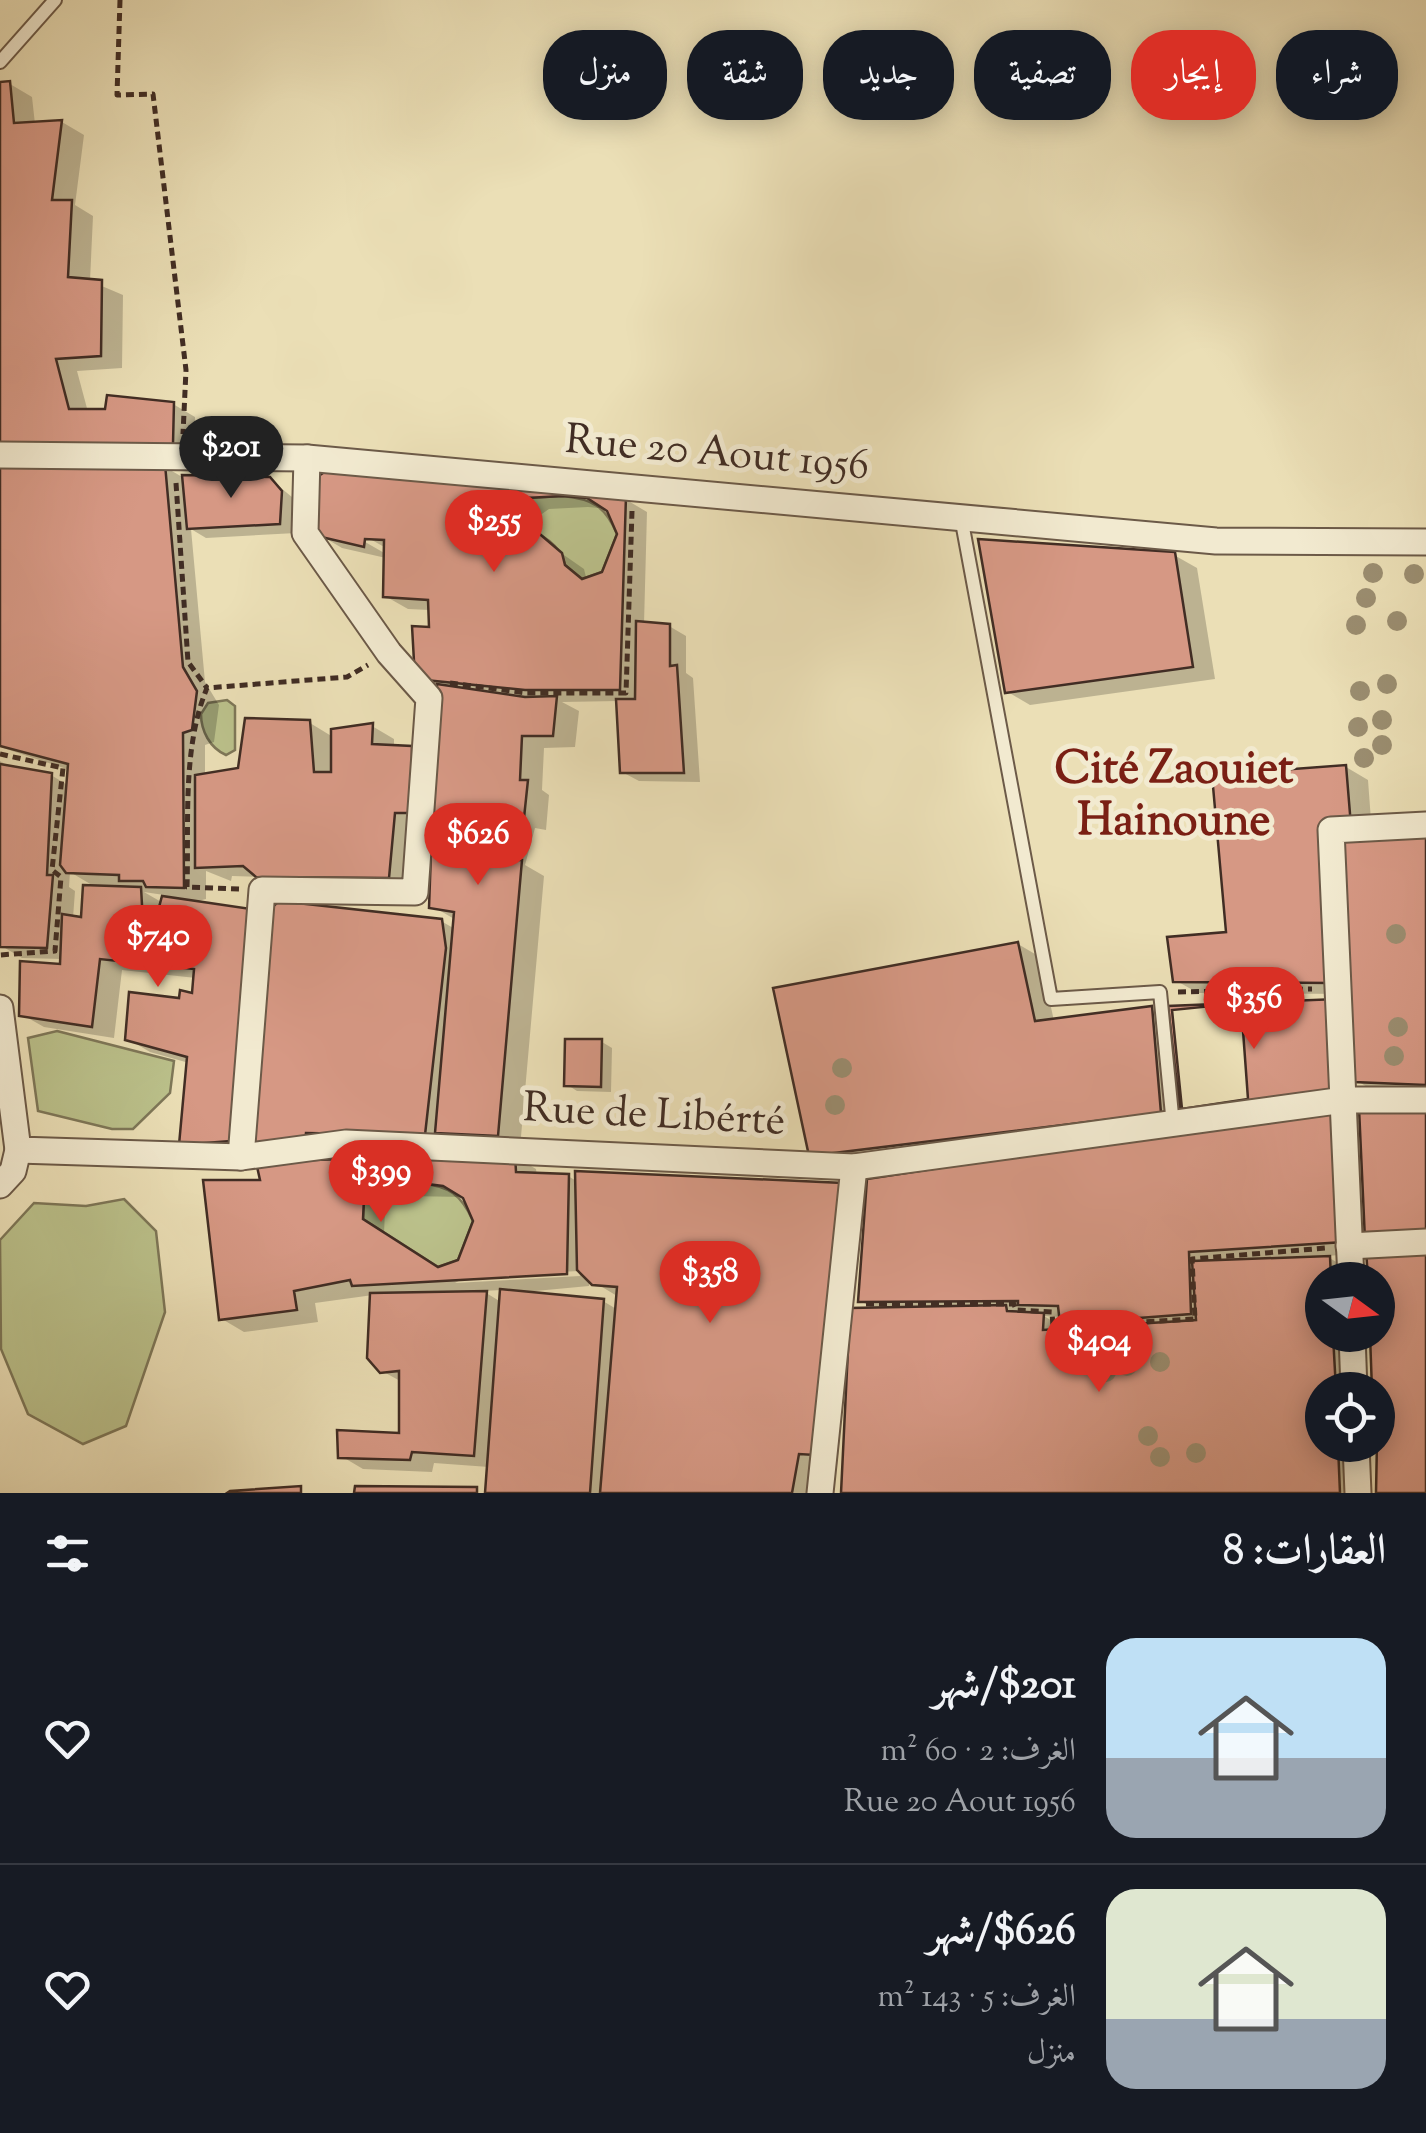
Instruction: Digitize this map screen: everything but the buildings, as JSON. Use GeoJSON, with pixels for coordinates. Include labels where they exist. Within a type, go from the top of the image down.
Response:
{"type":"FeatureCollection","features":[{"type":"Feature","properties":{"kind":"street","name":"Rue 20 Aout 1956"},"geometry":{"type":"LineString","coordinates":[[0,455],[307,458],[1216,541],[1426,542]]}},
{"type":"Feature","properties":{"kind":"street"},"geometry":{"type":"LineString","coordinates":[[241,1156],[262,890],[414,892],[428,698],[389,653],[305,533],[307,458]]}},
{"type":"Feature","properties":{"kind":"street"},"geometry":{"type":"LineString","coordinates":[[1349,1262],[1331,830],[1426,825]]}},
{"type":"Feature","properties":{"kind":"street"},"geometry":{"type":"LineString","coordinates":[[0,1008],[18,1150],[13,1171],[0,1186]]}},
{"type":"Feature","properties":{"kind":"street","name":"Rue de Libérté"},"geometry":{"type":"LineString","coordinates":[[18,1150],[241,1156],[346,1143],[854,1168],[1344,1100],[1426,1100]]}},
{"type":"Feature","properties":{"kind":"street"},"geometry":{"type":"LineString","coordinates":[[820,1493],[854,1168]]}},
{"type":"Feature","properties":{"kind":"street"},"geometry":{"type":"LineString","coordinates":[[1349,1246],[1426,1242]]}},
{"type":"Feature","properties":{"kind":"street"},"geometry":{"type":"LineString","coordinates":[[1357,1462],[1358,1493]]}},
{"type":"Feature","properties":{"kind":"lane"},"geometry":{"type":"LineString","coordinates":[[0,62],[55,0]]}},
{"type":"Feature","properties":{"kind":"lane"},"geometry":{"type":"LineString","coordinates":[[961,517],[1051,999],[1160,992],[1173,1126]]}},
{"type":"Feature","properties":{"kind":"path"},"geometry":{"type":"LineString","coordinates":[[120,0],[117,95],[153,94],[184,350],[183,437],[174,456],[188,662],[207,688]]}},
{"type":"Feature","properties":{"kind":"path"},"geometry":{"type":"LineString","coordinates":[[418,686],[436,682],[527,693],[626,693],[633,488]]}},
{"type":"Feature","properties":{"kind":"path"},"geometry":{"type":"LineString","coordinates":[[207,688],[346,677],[389,653]]}},
{"type":"Feature","properties":{"kind":"path"},"geometry":{"type":"LineString","coordinates":[[207,688],[198,708],[191,756],[187,887],[262,890]]}},
{"type":"Feature","properties":{"kind":"path"},"geometry":{"type":"LineString","coordinates":[[0,754],[62,768],[52,870],[60,876],[55,951],[0,955]]}},
{"type":"Feature","properties":{"kind":"path"},"geometry":{"type":"LineString","coordinates":[[1160,992],[1338,988]]}},
{"type":"Feature","properties":{"kind":"path"},"geometry":{"type":"LineString","coordinates":[[839,1304],[1014,1304],[1016,1310],[1052,1312],[1053,1327],[1195,1319],[1192,1259],[1349,1246]]}},
{"type":"Feature","properties":{"kind":"green space"},"geometry":{"type":"Polygon","coordinates":[[[563,496],[597,506],[612,524],[617,534],[602,572],[582,579],[565,565],[552,543],[512,524],[508,510],[526,498],[563,496]]]}},
{"type":"Feature","properties":{"kind":"green space"},"geometry":{"type":"Polygon","coordinates":[[[227,700],[235,706],[235,750],[226,755],[208,738],[201,714],[208,703],[227,700]]]}},
{"type":"Feature","properties":{"kind":"green space"},"geometry":{"type":"Polygon","coordinates":[[[57,1031],[174,1061],[170,1093],[133,1129],[112,1129],[38,1111],[28,1038],[57,1031]]]}},
{"type":"Feature","properties":{"kind":"green space"},"geometry":{"type":"Polygon","coordinates":[[[419,1183],[453,1193],[473,1221],[458,1260],[438,1267],[363,1219],[364,1198],[381,1185],[419,1183]]]}},
{"type":"Feature","properties":{"kind":"green space"},"geometry":{"type":"Polygon","coordinates":[[[124,1199],[156,1231],[165,1312],[126,1426],[83,1444],[28,1414],[1,1349],[0,1240],[34,1203],[86,1206],[124,1199]]]}},
{"type":"Feature","properties":{"kind":"district","name":"Cité Zaouiet Hainoune"},"geometry":{"type":"Point","coordinates":[1174,797]}}]}
